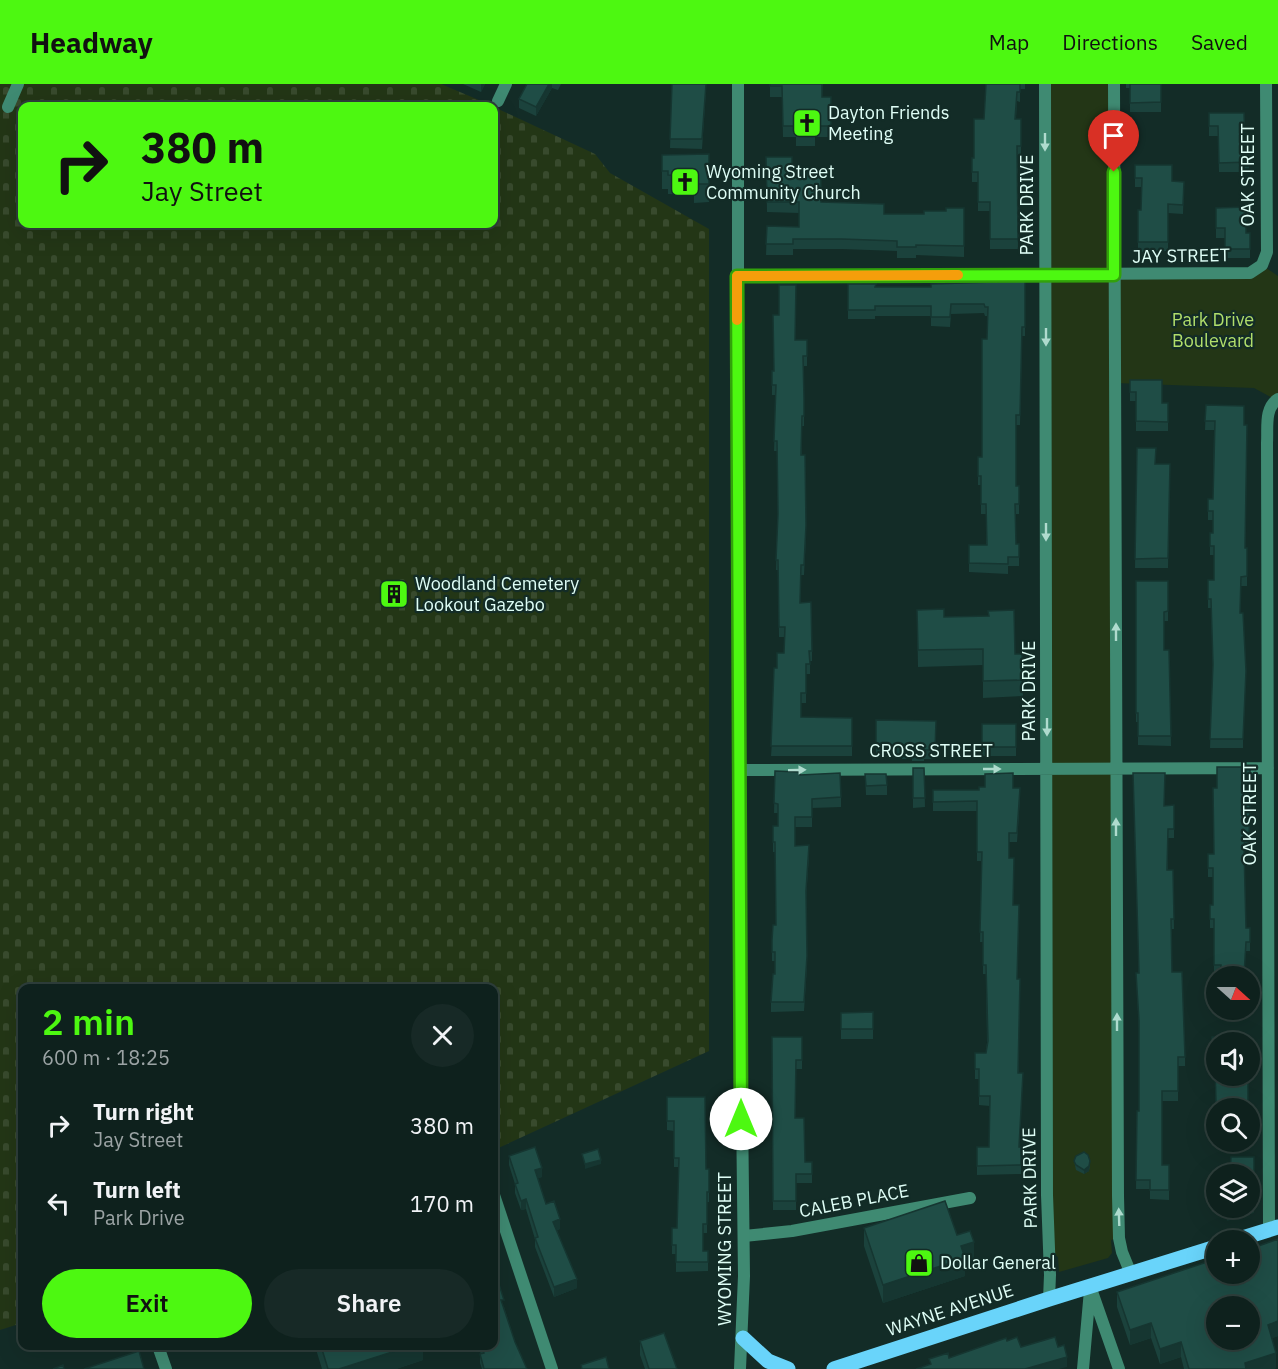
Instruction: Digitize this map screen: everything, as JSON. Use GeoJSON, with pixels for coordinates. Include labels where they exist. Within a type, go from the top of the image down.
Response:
{"type":"FeatureCollection","features":[{"type":"Feature","properties":{"kind":"main road","name":"WAYNE AVENUE"},"geometry":{"type":"LineString","coordinates":[[834,1369],[858,1366],[1049,1299],[1206,1250]]}},
{"type":"Feature","properties":{"kind":"main road"},"geometry":{"type":"LineString","coordinates":[[743,1338],[768,1361],[788,1369]]}},
{"type":"Feature","properties":{"kind":"street"},"geometry":{"type":"LineString","coordinates":[[8,107],[18,84]]}},
{"type":"Feature","properties":{"kind":"street"},"geometry":{"type":"LineString","coordinates":[[498,101],[506,84]]}},
{"type":"Feature","properties":{"kind":"street","name":"WYOMING STREET"},"geometry":{"type":"LineString","coordinates":[[738,84],[738,770],[744,1236],[743,1338],[740,1369]]}},
{"type":"Feature","properties":{"kind":"street","name":"PARK DRIVE"},"geometry":{"type":"LineString","coordinates":[[1045,84],[1049,1299]]}},
{"type":"Feature","properties":{"kind":"street"},"geometry":{"type":"LineString","coordinates":[[1114,84],[1118,1196],[1119,1238],[1131,1274]]}},
{"type":"Feature","properties":{"kind":"street","name":"OAK STREET"},"geometry":{"type":"LineString","coordinates":[[1262,265],[1267,252],[1266,84]]}},
{"type":"Feature","properties":{"kind":"street","name":"JAY STREET"},"geometry":{"type":"LineString","coordinates":[[737,276],[1250,273],[1262,265]]}},
{"type":"Feature","properties":{"kind":"street","name":"OAK STREET"},"geometry":{"type":"LineString","coordinates":[[1274,1229],[1268,768],[1273,631],[1267,443],[1268,411],[1271,404],[1277,400]]}},
{"type":"Feature","properties":{"kind":"street","name":"CROSS STREET"},"geometry":{"type":"LineString","coordinates":[[738,770],[1268,768]]}},
{"type":"Feature","properties":{"kind":"street","name":"CALEB PLACE"},"geometry":{"type":"LineString","coordinates":[[744,1236],[792,1231],[970,1198]]}},
{"type":"Feature","properties":{"kind":"street"},"geometry":{"type":"LineString","coordinates":[[498,1207],[552,1369]]}},
{"type":"Feature","properties":{"kind":"street"},"geometry":{"type":"LineString","coordinates":[[1083,1369],[1090,1286]]}},
{"type":"Feature","properties":{"kind":"street"},"geometry":{"type":"LineString","coordinates":[[1090,1286],[1119,1369]]}},
{"type":"Feature","properties":{"kind":"street"},"geometry":{"type":"LineString","coordinates":[[159,1350],[166,1369]]}},
{"type":"Feature","properties":{"kind":"green space"},"geometry":{"type":"Polygon","coordinates":[[[0,84],[441,84],[484,102],[18,102],[18,228],[498,228],[498,109],[595,154],[610,173],[709,229],[709,1051],[498,1148],[498,984],[18,984],[18,1324],[0,1330],[0,84]]]}},
{"type":"Feature","properties":{"kind":"green space","name":"Park Drive Boulevard"},"geometry":{"type":"Polygon","coordinates":[[[1045,84],[1114,84],[1114,275],[1250,273],[1262,265],[1278,276],[1278,394],[1276,400],[1254,388],[1115,383],[1119,1238],[1111,1240],[1112,1253],[1108,1258],[1059,1272],[1058,1257],[1050,1252],[1045,84]]]}},
{"type":"Feature","properties":{"kind":"building"},"geometry":{"type":"Polygon","coordinates":[[[527,84],[549,84],[536,107],[519,99],[527,84]]]}},
{"type":"Feature","properties":{"kind":"building"},"geometry":{"type":"Polygon","coordinates":[[[672,84],[706,84],[702,139],[670,139],[672,84]]]}},
{"type":"Feature","properties":{"kind":"building"},"geometry":{"type":"Polygon","coordinates":[[[770,84],[822,84],[822,97],[831,97],[831,126],[814,126],[815,135],[796,135],[796,126],[783,126],[782,86],[770,86],[770,84]]]}},
{"type":"Feature","properties":{"kind":"building"},"geometry":{"type":"Polygon","coordinates":[[[986,84],[1020,84],[1020,92],[1017,92],[1015,119],[1021,119],[1021,146],[1017,146],[1018,239],[990,239],[990,202],[978,202],[978,172],[972,172],[974,119],[984,119],[986,84]]]}},
{"type":"Feature","properties":{"kind":"building"},"geometry":{"type":"Polygon","coordinates":[[[1130,84],[1161,84],[1161,102],[1130,103],[1130,84]]]}},
{"type":"Feature","properties":{"kind":"building"},"geometry":{"type":"Polygon","coordinates":[[[1209,113],[1244,113],[1245,144],[1249,144],[1249,162],[1219,163],[1218,126],[1209,126],[1209,113]]]}},
{"type":"Feature","properties":{"kind":"building"},"geometry":{"type":"Polygon","coordinates":[[[709,154],[709,184],[694,184],[694,176],[668,175],[668,171],[662,171],[662,155],[709,154]]]}},
{"type":"Feature","properties":{"kind":"building"},"geometry":{"type":"Polygon","coordinates":[[[766,157],[792,157],[792,169],[821,169],[821,202],[884,204],[884,214],[924,214],[924,211],[964,208],[964,246],[897,247],[897,241],[842,239],[793,239],[793,244],[766,244],[767,226],[799,227],[799,202],[767,202],[766,157]]]}},
{"type":"Feature","properties":{"kind":"building"},"geometry":{"type":"Polygon","coordinates":[[[1135,165],[1172,165],[1172,181],[1184,182],[1183,205],[1168,204],[1168,242],[1138,242],[1138,210],[1141,210],[1142,178],[1135,178],[1135,165]]]}},
{"type":"Feature","properties":{"kind":"building"},"geometry":{"type":"Polygon","coordinates":[[[1246,207],[1246,233],[1250,233],[1250,249],[1225,249],[1225,228],[1216,228],[1216,208],[1246,207]]]}},
{"type":"Feature","properties":{"kind":"building"},"geometry":{"type":"Polygon","coordinates":[[[1025,281],[1020,415],[1016,415],[1016,486],[1019,486],[1019,504],[1015,504],[1016,544],[1019,544],[1019,557],[1008,557],[1008,564],[969,563],[969,545],[987,545],[986,504],[981,504],[978,457],[982,457],[982,339],[987,339],[988,307],[984,304],[951,304],[950,317],[931,317],[931,306],[875,306],[875,310],[848,310],[848,284],[876,284],[875,287],[931,287],[931,284],[1025,281]]]}},
{"type":"Feature","properties":{"kind":"building"},"geometry":{"type":"Polygon","coordinates":[[[779,285],[796,285],[795,340],[807,340],[807,356],[803,356],[804,416],[802,416],[801,455],[805,455],[806,525],[804,565],[801,565],[800,603],[811,602],[812,651],[809,651],[810,664],[806,664],[806,693],[801,693],[801,717],[852,718],[852,746],[771,746],[774,668],[777,668],[777,653],[784,653],[785,627],[779,627],[778,560],[776,560],[777,441],[774,441],[776,385],[772,385],[773,315],[779,315],[779,285]]]}},
{"type":"Feature","properties":{"kind":"building"},"geometry":{"type":"Polygon","coordinates":[[[1130,380],[1162,380],[1162,403],[1168,403],[1168,422],[1136,421],[1136,392],[1130,392],[1130,380]]]}},
{"type":"Feature","properties":{"kind":"building"},"geometry":{"type":"Polygon","coordinates":[[[1206,405],[1244,406],[1244,425],[1247,425],[1245,548],[1247,548],[1247,576],[1241,577],[1240,613],[1243,613],[1246,671],[1243,739],[1210,739],[1213,664],[1211,599],[1208,599],[1208,580],[1214,580],[1214,546],[1210,546],[1210,533],[1213,533],[1213,511],[1208,511],[1208,499],[1213,499],[1215,421],[1205,421],[1206,405]]]}},
{"type":"Feature","properties":{"kind":"building"},"geometry":{"type":"Polygon","coordinates":[[[1137,448],[1156,448],[1155,464],[1170,464],[1168,558],[1135,559],[1137,448]]]}},
{"type":"Feature","properties":{"kind":"building"},"geometry":{"type":"Polygon","coordinates":[[[1136,581],[1168,581],[1168,611],[1164,612],[1164,650],[1169,650],[1171,736],[1138,736],[1136,581]]]}},
{"type":"Feature","properties":{"kind":"building"},"geometry":{"type":"Polygon","coordinates":[[[394,584],[402,592],[394,600],[386,592],[394,584]]]}},
{"type":"Feature","properties":{"kind":"building"},"geometry":{"type":"Polygon","coordinates":[[[944,609],[944,617],[989,616],[988,611],[1014,610],[1015,654],[1022,654],[1023,680],[983,681],[983,649],[918,650],[917,610],[944,609]]]}},
{"type":"Feature","properties":{"kind":"building"},"geometry":{"type":"Polygon","coordinates":[[[876,720],[936,721],[935,750],[912,752],[912,749],[902,749],[902,747],[876,747],[876,720]]]}},
{"type":"Feature","properties":{"kind":"building"},"geometry":{"type":"Polygon","coordinates":[[[982,724],[1016,724],[1016,747],[982,747],[982,724]]]}},
{"type":"Feature","properties":{"kind":"building"},"geometry":{"type":"Polygon","coordinates":[[[1217,767],[1250,767],[1249,833],[1245,833],[1244,849],[1246,928],[1250,928],[1250,942],[1246,942],[1245,966],[1214,965],[1214,919],[1210,919],[1210,905],[1213,905],[1213,868],[1208,868],[1208,854],[1214,854],[1213,788],[1217,788],[1217,767]]]}},
{"type":"Feature","properties":{"kind":"building"},"geometry":{"type":"Polygon","coordinates":[[[913,768],[924,768],[925,798],[913,798],[913,768]]]}},
{"type":"Feature","properties":{"kind":"building"},"geometry":{"type":"Polygon","coordinates":[[[775,771],[800,772],[800,775],[840,773],[841,797],[812,799],[812,817],[795,817],[795,846],[809,845],[804,1002],[771,1002],[773,974],[775,974],[775,952],[772,952],[772,940],[773,925],[776,925],[773,826],[778,826],[778,804],[774,803],[775,771]]]}},
{"type":"Feature","properties":{"kind":"building"},"geometry":{"type":"Polygon","coordinates":[[[1013,773],[1013,788],[1020,788],[1017,833],[1009,833],[1009,858],[1014,858],[1013,905],[1019,905],[1018,1073],[1023,1073],[1019,1147],[1021,1147],[1021,1165],[977,1166],[977,1147],[989,1147],[990,1096],[979,1096],[979,1069],[975,1069],[975,1053],[986,1053],[988,1041],[986,965],[983,965],[983,932],[980,932],[982,852],[977,852],[977,801],[933,802],[933,790],[979,790],[979,787],[985,787],[985,774],[1013,773]]]}},
{"type":"Feature","properties":{"kind":"building"},"geometry":{"type":"Polygon","coordinates":[[[1133,773],[1165,773],[1164,806],[1174,805],[1174,829],[1168,829],[1167,870],[1173,870],[1172,972],[1182,972],[1185,1057],[1178,1057],[1178,1091],[1162,1091],[1162,1165],[1169,1165],[1169,1190],[1150,1190],[1150,1180],[1136,1180],[1139,1021],[1136,973],[1139,973],[1133,773]]]}},
{"type":"Feature","properties":{"kind":"building"},"geometry":{"type":"Polygon","coordinates":[[[865,774],[886,774],[887,785],[866,786],[865,774]]]}},
{"type":"Feature","properties":{"kind":"building"},"geometry":{"type":"Polygon","coordinates":[[[873,1012],[873,1029],[841,1029],[841,1013],[873,1012]]]}},
{"type":"Feature","properties":{"kind":"building"},"geometry":{"type":"Polygon","coordinates":[[[772,1037],[802,1037],[802,1060],[796,1060],[795,1118],[804,1118],[805,1162],[812,1162],[812,1174],[796,1174],[796,1201],[773,1201],[772,1037]]]}},
{"type":"Feature","properties":{"kind":"building"},"geometry":{"type":"Polygon","coordinates":[[[1216,1086],[1248,1086],[1248,1098],[1216,1098],[1216,1086]]]}},
{"type":"Feature","properties":{"kind":"building"},"geometry":{"type":"Polygon","coordinates":[[[667,1097],[705,1097],[706,1169],[709,1169],[709,1192],[707,1192],[707,1224],[703,1224],[703,1251],[708,1251],[708,1262],[676,1262],[676,1245],[672,1245],[672,1228],[677,1228],[679,1158],[674,1158],[674,1121],[667,1121],[667,1097]]]}},
{"type":"Feature","properties":{"kind":"building"},"geometry":{"type":"Polygon","coordinates":[[[535,1147],[542,1168],[535,1170],[546,1204],[554,1201],[560,1219],[553,1222],[577,1279],[554,1287],[535,1238],[538,1237],[526,1199],[521,1201],[515,1184],[518,1183],[509,1156],[535,1147]]]}},
{"type":"Feature","properties":{"kind":"building"},"geometry":{"type":"Polygon","coordinates":[[[598,1149],[601,1160],[585,1164],[582,1154],[598,1149]]]}},
{"type":"Feature","properties":{"kind":"building"},"geometry":{"type":"Polygon","coordinates":[[[1084,1152],[1090,1161],[1089,1166],[1084,1170],[1074,1161],[1076,1156],[1084,1152]]]}},
{"type":"Feature","properties":{"kind":"building"},"geometry":{"type":"Polygon","coordinates":[[[1231,1157],[1254,1157],[1254,1164],[1231,1164],[1231,1157]]]}},
{"type":"Feature","properties":{"kind":"building","name":"Dollar General"},"geometry":{"type":"Polygon","coordinates":[[[945,1201],[957,1235],[970,1231],[974,1242],[961,1246],[965,1258],[883,1285],[864,1228],[945,1201]]]}},
{"type":"Feature","properties":{"kind":"building"},"geometry":{"type":"Polygon","coordinates":[[[1278,1239],[1278,1321],[1268,1325],[1276,1353],[1245,1363],[1246,1369],[1189,1369],[1181,1342],[1160,1349],[1151,1323],[1130,1330],[1117,1292],[1206,1262],[1206,1284],[1260,1284],[1260,1245],[1278,1239]]]}},
{"type":"Feature","properties":{"kind":"building"},"geometry":{"type":"Polygon","coordinates":[[[498,1281],[504,1300],[501,1300],[527,1369],[484,1369],[480,1354],[484,1353],[483,1350],[498,1350],[498,1281]]]}},
{"type":"Feature","properties":{"kind":"building"},"geometry":{"type":"Polygon","coordinates":[[[664,1333],[677,1369],[649,1369],[640,1341],[664,1333]]]}},
{"type":"Feature","properties":{"kind":"building"},"geometry":{"type":"Polygon","coordinates":[[[1017,1337],[1021,1347],[1055,1337],[1058,1347],[1064,1345],[1067,1357],[1025,1369],[916,1369],[931,1364],[929,1359],[948,1353],[949,1358],[1006,1338],[1007,1341],[1017,1337]]]}},
{"type":"Feature","properties":{"kind":"building"},"geometry":{"type":"Polygon","coordinates":[[[322,1350],[398,1350],[339,1369],[328,1369],[322,1350]]]}},
{"type":"Feature","properties":{"kind":"building"},"geometry":{"type":"Polygon","coordinates":[[[139,1351],[144,1369],[84,1369],[139,1351]]]}},
{"type":"Feature","properties":{"kind":"building"},"geometry":{"type":"Polygon","coordinates":[[[606,1357],[609,1369],[582,1369],[581,1365],[606,1357]]]}},
{"type":"Feature","properties":{"kind":"slow traffic"},"geometry":{"type":"LineString","coordinates":[[737,320],[737,276],[958,275]]}},
{"type":"Feature","properties":{"kind":"place","name":"Dayton Friends Meeting"},"geometry":{"type":"Point","coordinates":[807,123]}},
{"type":"Feature","properties":{"kind":"place","name":"Wyoming Street Community Church"},"geometry":{"type":"Point","coordinates":[685,182]}},
{"type":"Feature","properties":{"kind":"place","name":"Woodland Cemetery Lookout Gazebo"},"geometry":{"type":"Point","coordinates":[394,594]}},
{"type":"Feature","properties":{"kind":"place","name":"Dollar General"},"geometry":{"type":"Point","coordinates":[919,1263]}},
{"type":"Feature","properties":{"kind":"route"},"geometry":{"type":"LineString","coordinates":[[741,1119],[737,276],[1114,275],[1114,172]]}}]}
